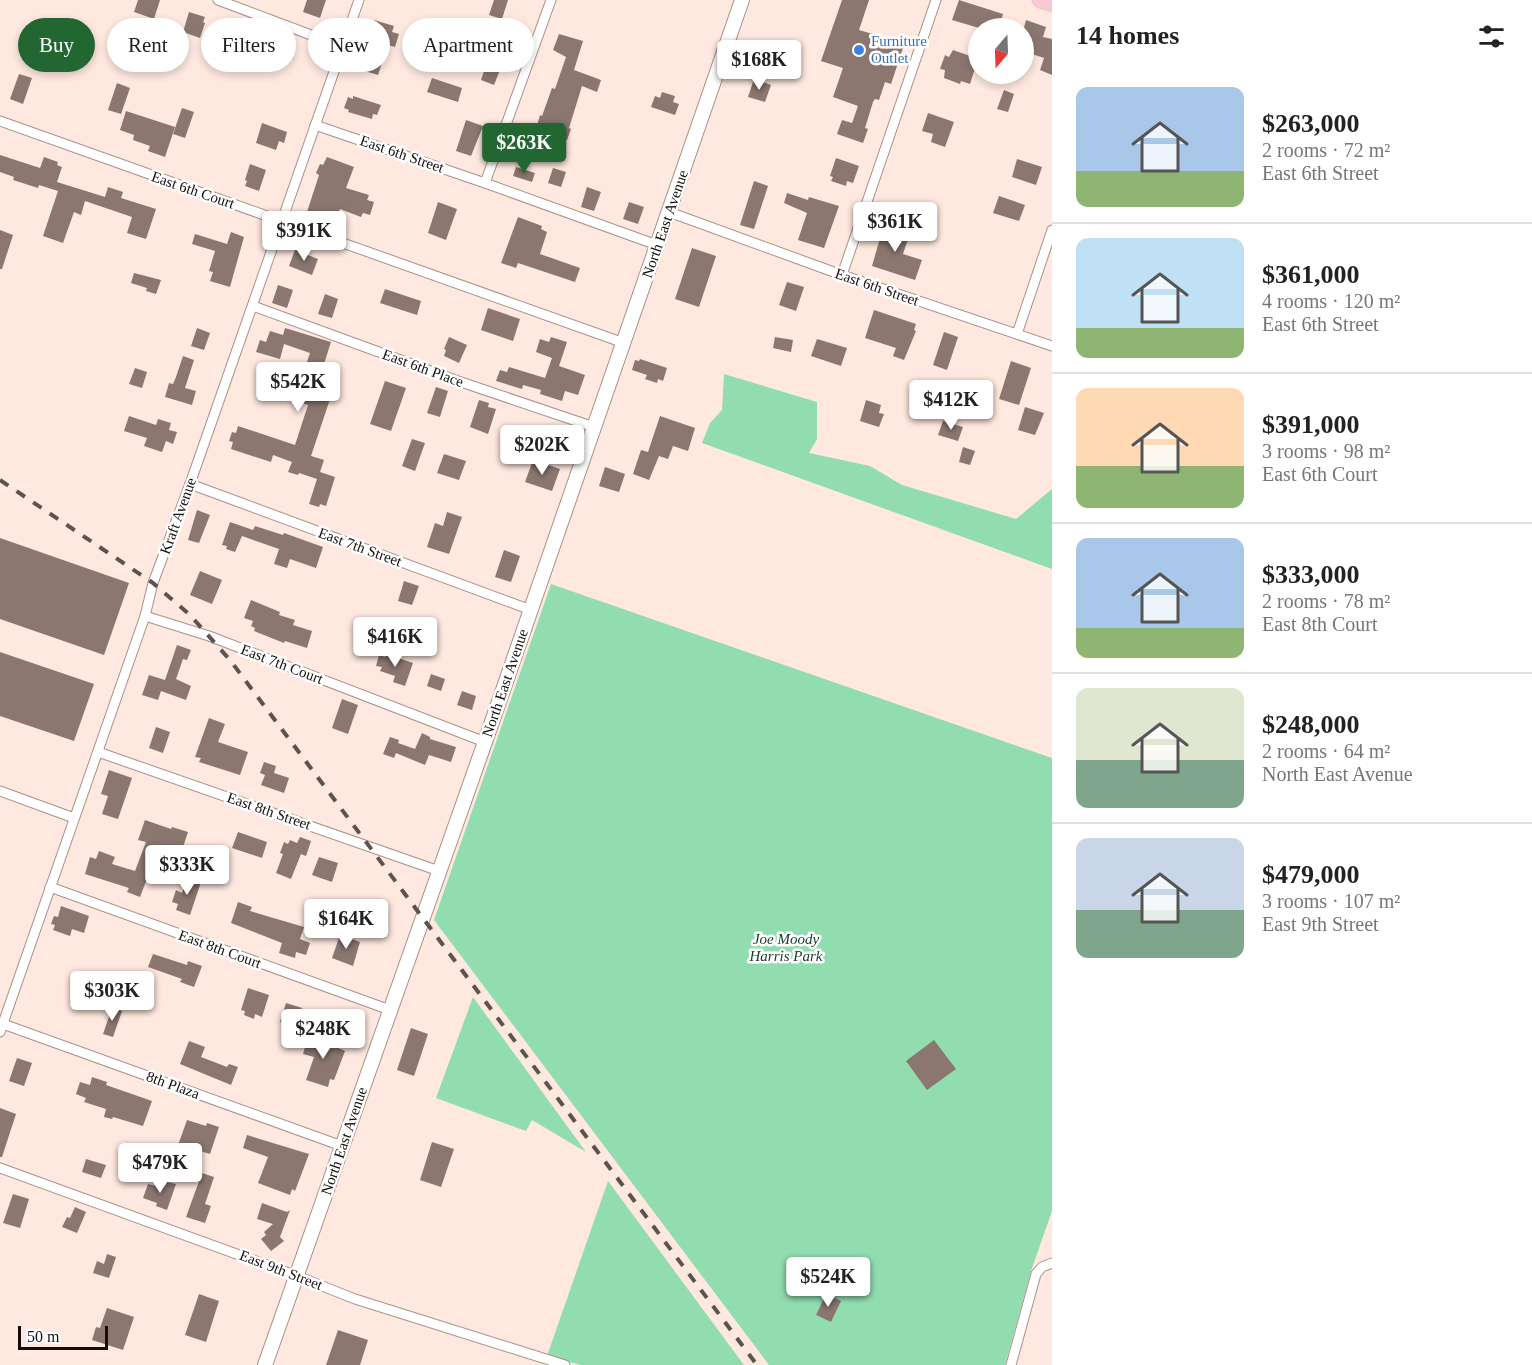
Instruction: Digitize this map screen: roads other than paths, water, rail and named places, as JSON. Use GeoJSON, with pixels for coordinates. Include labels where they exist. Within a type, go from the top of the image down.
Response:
{"type":"FeatureCollection","features":[{"type":"Feature","properties":{"kind":"main road","name":"North East Avenue"},"geometry":{"type":"LineString","coordinates":[[265,1365],[485,742],[742,0]]}},
{"type":"Feature","properties":{"kind":"main road"},"geometry":{"type":"LineString","coordinates":[[1040,0],[1052,4]]}},
{"type":"Feature","properties":{"kind":"street"},"geometry":{"type":"LineString","coordinates":[[218,0],[308,34]]}},
{"type":"Feature","properties":{"kind":"street","name":"Kraft Avenue"},"geometry":{"type":"LineString","coordinates":[[353,18],[359,0]]}},
{"type":"Feature","properties":{"kind":"street"},"geometry":{"type":"LineString","coordinates":[[485,183],[551,0]]}},
{"type":"Feature","properties":{"kind":"street"},"geometry":{"type":"LineString","coordinates":[[842,275],[936,0]]}},
{"type":"Feature","properties":{"kind":"street","name":"Kraft Avenue"},"geometry":{"type":"LineString","coordinates":[[1,1028],[145,616],[153,583],[335,72]]}},
{"type":"Feature","properties":{"kind":"street","name":"East 6th Court"},"geometry":{"type":"LineString","coordinates":[[0,122],[624,343]]}},
{"type":"Feature","properties":{"kind":"street","name":"East 6th Street"},"geometry":{"type":"LineString","coordinates":[[315,125],[657,245]]}},
{"type":"Feature","properties":{"kind":"street","name":"East 6th Street"},"geometry":{"type":"LineString","coordinates":[[669,212],[842,275],[1052,346]]}},
{"type":"Feature","properties":{"kind":"street"},"geometry":{"type":"LineString","coordinates":[[1017,334],[1052,230]]}},
{"type":"Feature","properties":{"kind":"street","name":"East 6th Place"},"geometry":{"type":"LineString","coordinates":[[253,306],[458,381],[594,427]]}},
{"type":"Feature","properties":{"kind":"street","name":"East 7th Street"},"geometry":{"type":"LineString","coordinates":[[190,484],[531,610]]}},
{"type":"Feature","properties":{"kind":"street","name":"East 7th Court"},"geometry":{"type":"LineString","coordinates":[[145,616],[209,636],[485,742]]}},
{"type":"Feature","properties":{"kind":"street","name":"East 8th Street"},"geometry":{"type":"LineString","coordinates":[[98,752],[439,871]]}},
{"type":"Feature","properties":{"kind":"street"},"geometry":{"type":"LineString","coordinates":[[0,791],[74,819]]}},
{"type":"Feature","properties":{"kind":"street","name":"East 8th Court"},"geometry":{"type":"LineString","coordinates":[[50,887],[390,1010]]}},
{"type":"Feature","properties":{"kind":"street","name":"8th Plaza"},"geometry":{"type":"LineString","coordinates":[[1,1028],[342,1146]]}},
{"type":"Feature","properties":{"kind":"street","name":"East 9th Street"},"geometry":{"type":"LineString","coordinates":[[0,1168],[355,1299],[565,1365]]}},
{"type":"Feature","properties":{"kind":"street"},"geometry":{"type":"LineString","coordinates":[[1011,1365],[1035,1277],[1040,1268],[1049,1264]]}},
{"type":"Feature","properties":{"kind":"railway"},"geometry":{"type":"LineString","coordinates":[[0,480],[153,583],[190,615],[230,660],[757,1365]]}},
{"type":"Feature","properties":{"kind":"place","name":"Furniture Outlet"},"geometry":{"type":"Point","coordinates":[859,50]}},
{"type":"Feature","properties":{"kind":"park label","name":"Joe Moody Harris Park"},"geometry":{"type":"Point","coordinates":[786,948]}}]}
